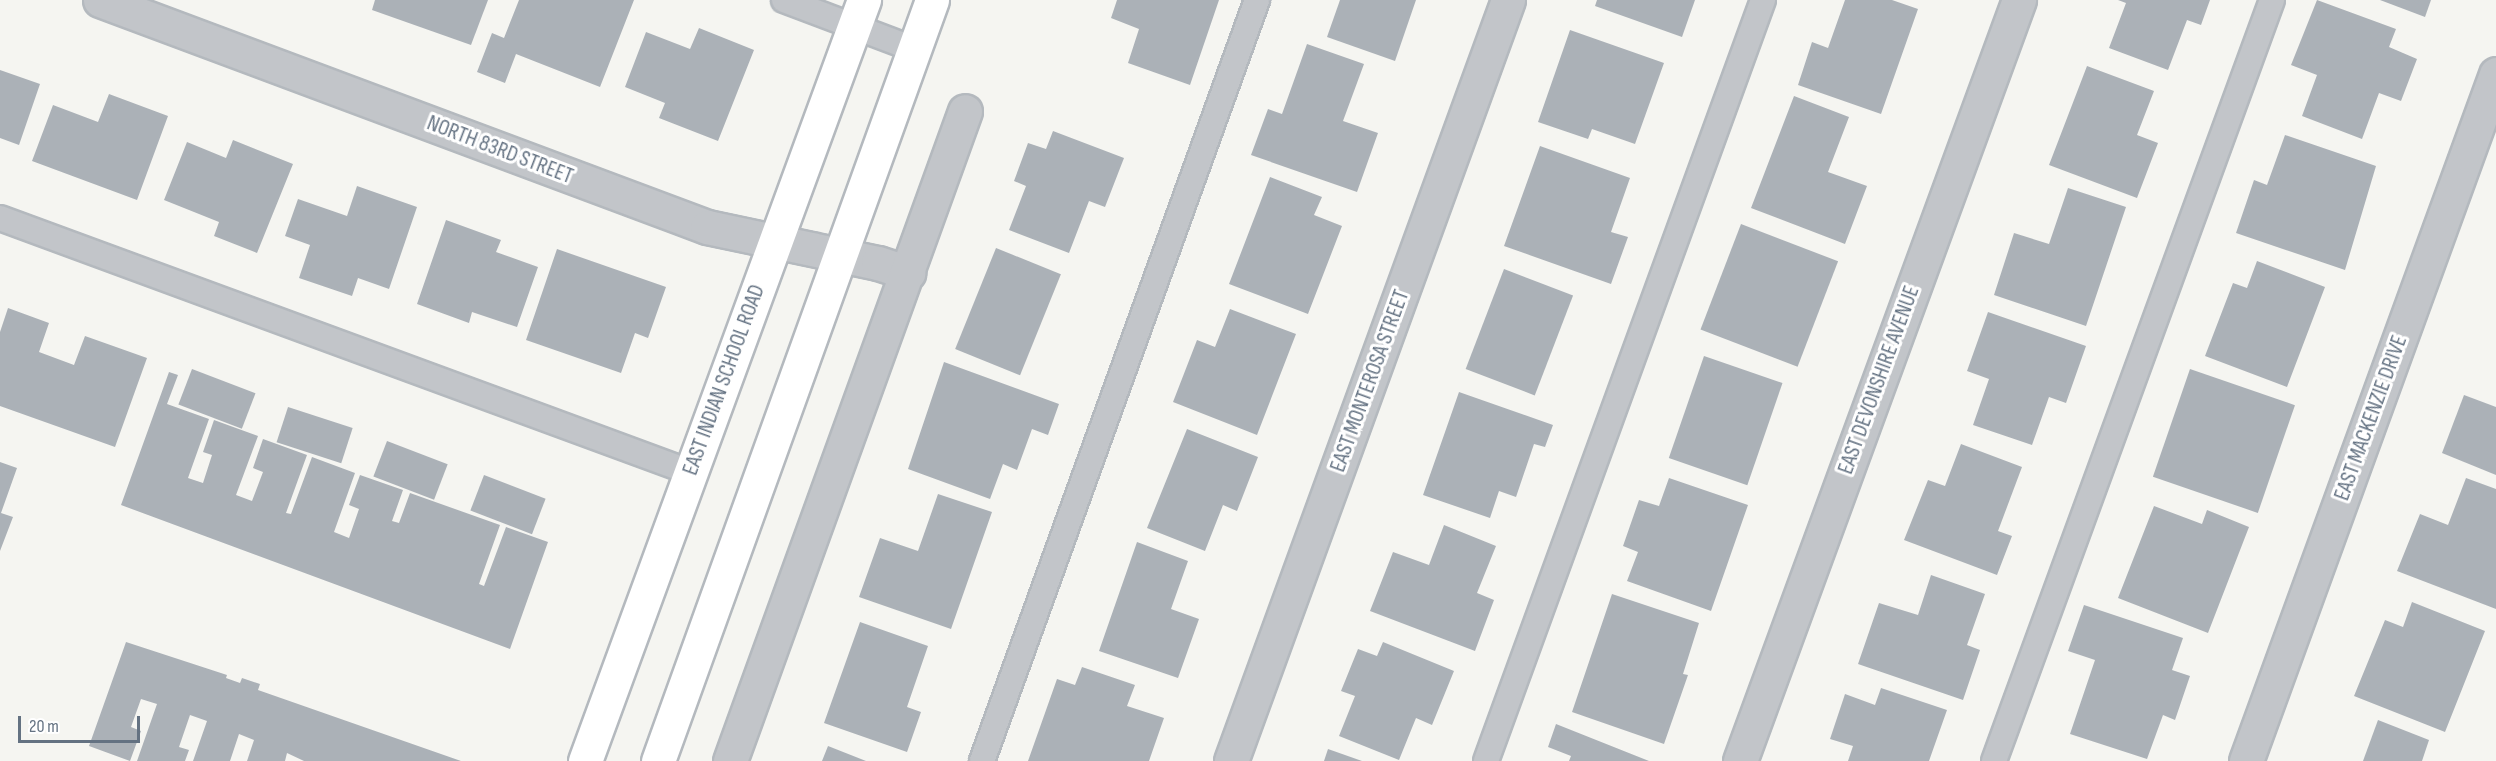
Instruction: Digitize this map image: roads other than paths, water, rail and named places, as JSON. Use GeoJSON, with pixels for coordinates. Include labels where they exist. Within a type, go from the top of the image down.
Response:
{"type":"FeatureCollection","features":[{"type":"Feature","properties":{"kind":"main road"},"geometry":{"type":"LineString","coordinates":[[658,761],[932,0]]}},
{"type":"Feature","properties":{"kind":"main road","name":"EAST INDIAN SCHOOL ROAD"},"geometry":{"type":"LineString","coordinates":[[585,761],[859,13]]}},
{"type":"Feature","properties":{"kind":"street","name":"NORTH 83RD STREET"},"geometry":{"type":"LineString","coordinates":[[100,0],[707,227],[908,273]]}},
{"type":"Feature","properties":{"kind":"street","name":"EAST MONTEROSA STREET"},"geometry":{"type":"LineString","coordinates":[[1231,761],[1508,0]]}},
{"type":"Feature","properties":{"kind":"street","name":"EAST DEVONSHIRE AVENUE"},"geometry":{"type":"LineString","coordinates":[[1740,761],[2019,0]]}},
{"type":"Feature","properties":{"kind":"street","name":"EAST MACKENZIE DRIVE"},"geometry":{"type":"LineString","coordinates":[[2246,761],[2496,74]]}},
{"type":"Feature","properties":{"kind":"street"},"geometry":{"type":"LineString","coordinates":[[730,761],[965,111]]}},
{"type":"Feature","properties":{"kind":"lane"},"geometry":{"type":"LineString","coordinates":[[784,0],[859,13],[914,50]]}},
{"type":"Feature","properties":{"kind":"lane"},"geometry":{"type":"LineString","coordinates":[[982,761],[1257,0]]}},
{"type":"Feature","properties":{"kind":"lane"},"geometry":{"type":"LineString","coordinates":[[1486,761],[1763,0]]}},
{"type":"Feature","properties":{"kind":"lane"},"geometry":{"type":"LineString","coordinates":[[1994,761],[2272,0]]}},
{"type":"Feature","properties":{"kind":"lane"},"geometry":{"type":"LineString","coordinates":[[0,219],[690,472]]}}]}
